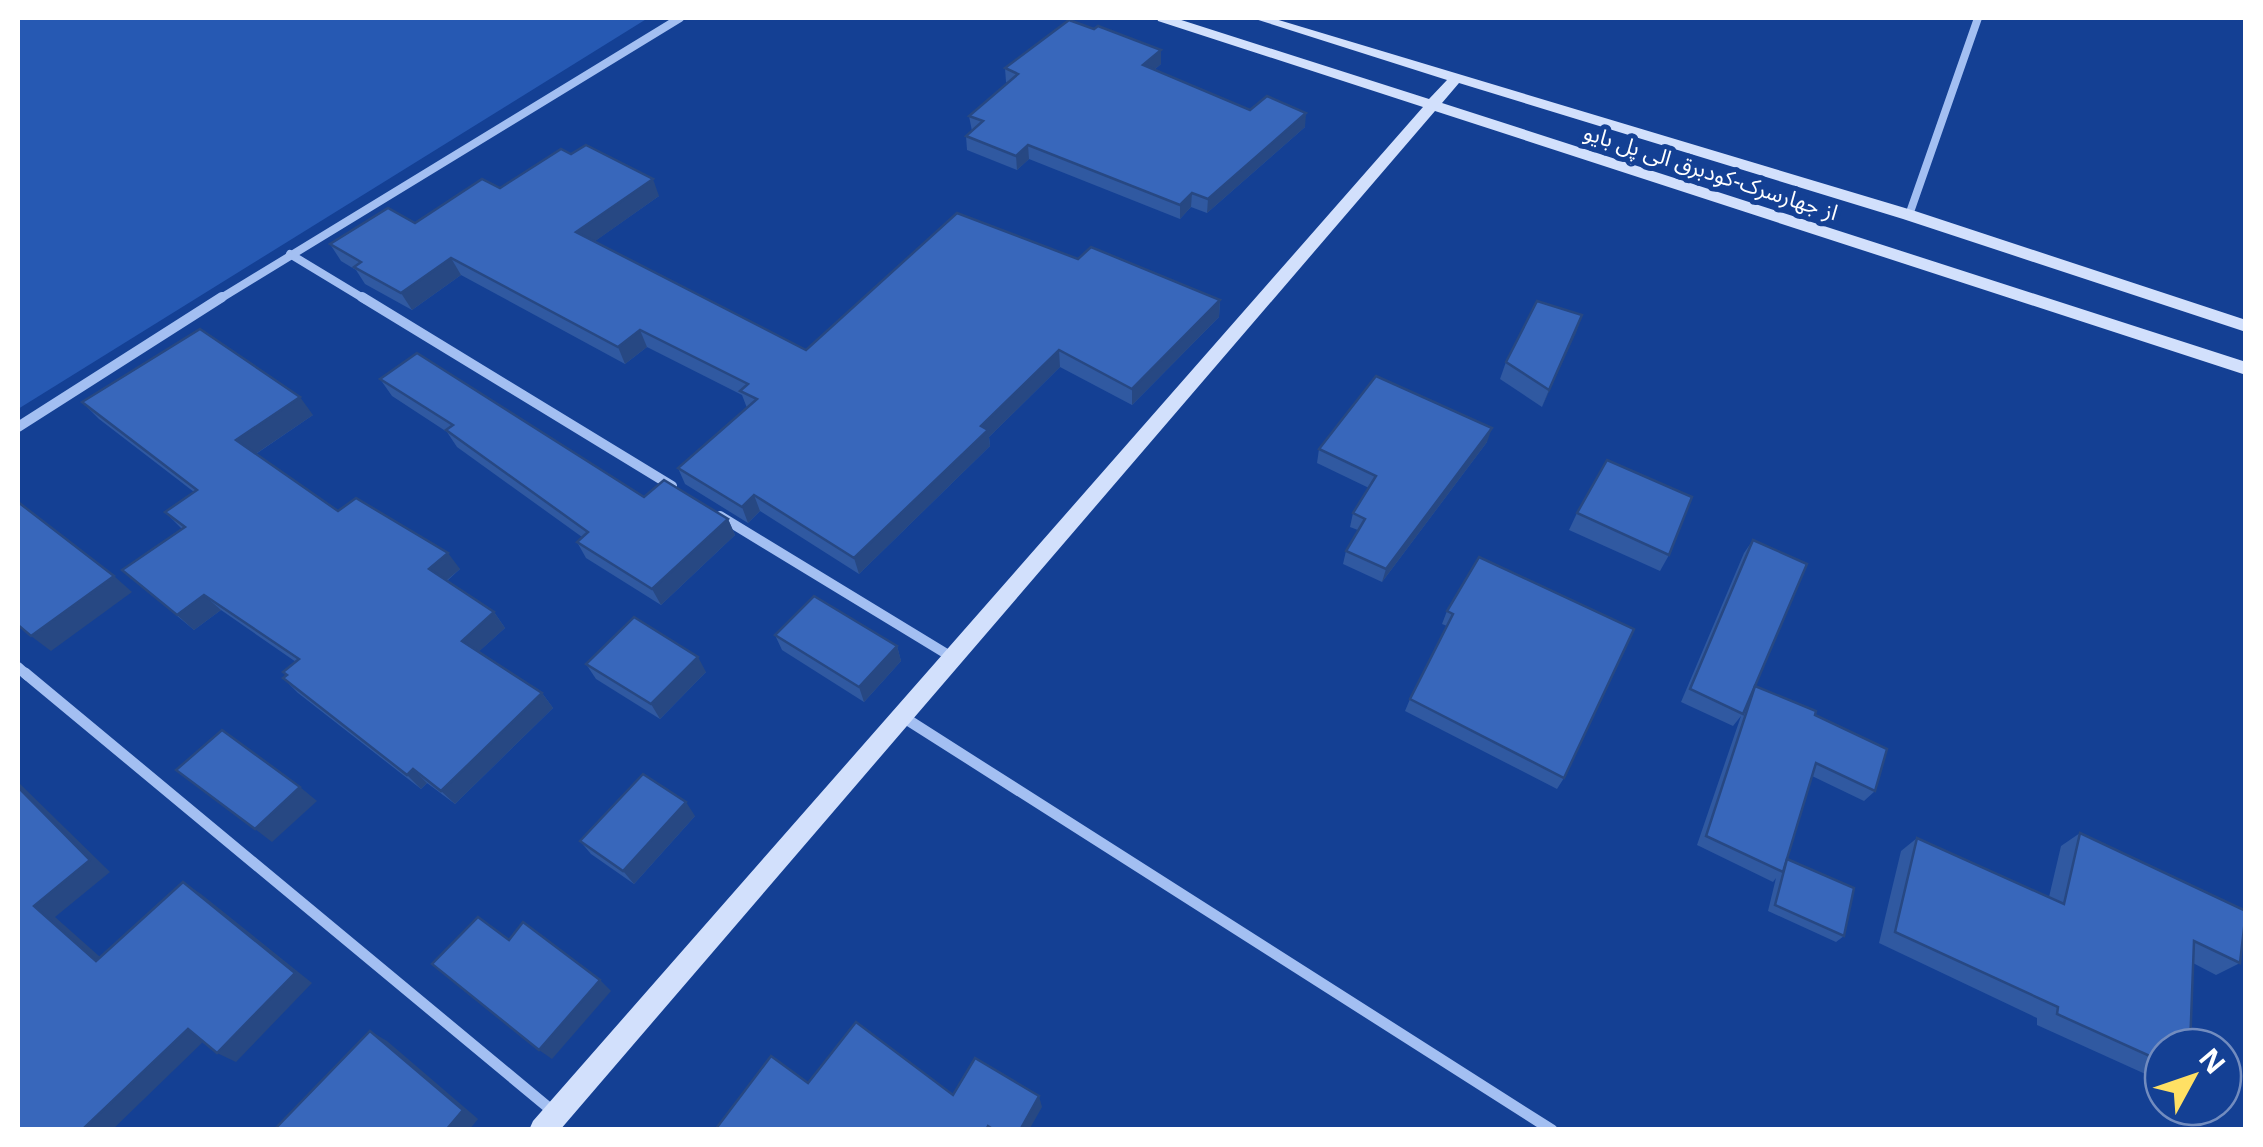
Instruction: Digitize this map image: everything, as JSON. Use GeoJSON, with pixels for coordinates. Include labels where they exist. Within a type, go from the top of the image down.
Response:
{"type":"FeatureCollection","features":[{"type":"Feature","properties":{"kind":"street"},"geometry":{"type":"LineString","coordinates":[[18,427],[290,254],[680,18]]}},
{"type":"Feature","properties":{"kind":"street","name":"از جهارسرک-کودبرق الی پل بایو"},"geometry":{"type":"LineString","coordinates":[[1164,18],[2246,369]]}},
{"type":"Feature","properties":{"kind":"street","name":"از جهارسرک-کودبرق الی پل بایو"},"geometry":{"type":"LineString","coordinates":[[1259,18],[1909,215],[2246,326]]}},
{"type":"Feature","properties":{"kind":"street"},"geometry":{"type":"LineString","coordinates":[[1909,215],[1978,18]]}},
{"type":"Feature","properties":{"kind":"street"},"geometry":{"type":"LineString","coordinates":[[18,666],[548,1121],[1456,78]]}},
{"type":"Feature","properties":{"kind":"street"},"geometry":{"type":"LineString","coordinates":[[290,254],[679,491]]}},
{"type":"Feature","properties":{"kind":"street"},"geometry":{"type":"LineString","coordinates":[[713,511],[950,656]]}},
{"type":"Feature","properties":{"kind":"street"},"geometry":{"type":"LineString","coordinates":[[899,714],[1552,1130]]}},
{"type":"Feature","properties":{"kind":"shaded area"},"geometry":{"type":"Polygon","coordinates":[[[18,18],[648,18],[18,409],[18,18]]]}},
{"type":"Feature","properties":{"kind":"building"},"geometry":{"type":"Polygon","coordinates":[[[1069,20],[1094,29],[1098,26],[1161,50],[1143,65],[1250,110],[1267,96],[1306,113],[1208,199],[1192,193],[1180,205],[1028,145],[1016,156],[966,136],[983,121],[969,116],[1018,74],[1005,68],[1069,20]]]}},
{"type":"Feature","properties":{"kind":"building"},"geometry":{"type":"Polygon","coordinates":[[[586,145],[653,179],[576,232],[806,350],[957,213],[1078,259],[1091,247],[1220,300],[1132,389],[1059,350],[981,426],[988,430],[854,558],[754,495],[742,507],[678,468],[757,399],[740,391],[748,384],[640,330],[618,347],[451,258],[401,293],[354,267],[361,262],[330,244],[388,208],[415,223],[482,179],[500,188],[561,149],[571,154],[586,145]]]}},
{"type":"Feature","properties":{"kind":"building"},"geometry":{"type":"Polygon","coordinates":[[[1537,301],[1582,315],[1549,390],[1506,362],[1537,301]]]}},
{"type":"Feature","properties":{"kind":"building"},"geometry":{"type":"Polygon","coordinates":[[[200,329],[300,397],[236,440],[338,511],[356,498],[448,553],[429,569],[494,612],[462,641],[542,693],[441,791],[413,769],[407,775],[283,678],[287,675],[283,672],[299,659],[204,595],[177,615],[122,570],[185,527],[165,512],[197,490],[82,402],[200,329]]]}},
{"type":"Feature","properties":{"kind":"building"},"geometry":{"type":"Polygon","coordinates":[[[417,353],[644,497],[664,480],[728,519],[652,589],[577,542],[588,532],[446,430],[453,425],[380,379],[417,353]]]}},
{"type":"Feature","properties":{"kind":"building"},"geometry":{"type":"Polygon","coordinates":[[[1376,376],[1492,428],[1386,569],[1346,551],[1365,519],[1353,513],[1376,476],[1319,449],[1376,376]]]}},
{"type":"Feature","properties":{"kind":"building"},"geometry":{"type":"Polygon","coordinates":[[[1607,460],[1692,497],[1669,555],[1577,513],[1607,460]]]}},
{"type":"Feature","properties":{"kind":"building"},"geometry":{"type":"Polygon","coordinates":[[[18,502],[114,576],[31,636],[18,625],[18,502]]]}},
{"type":"Feature","properties":{"kind":"building"},"geometry":{"type":"Polygon","coordinates":[[[1753,540],[1807,564],[1743,714],[1690,689],[1753,540]]]}},
{"type":"Feature","properties":{"kind":"building"},"geometry":{"type":"Polygon","coordinates":[[[1479,557],[1634,629],[1564,778],[1410,699],[1453,614],[1447,611],[1479,557]]]}},
{"type":"Feature","properties":{"kind":"building"},"geometry":{"type":"Polygon","coordinates":[[[814,596],[897,646],[859,687],[775,635],[814,596]]]}},
{"type":"Feature","properties":{"kind":"building"},"geometry":{"type":"Polygon","coordinates":[[[634,617],[698,657],[651,704],[586,664],[634,617]]]}},
{"type":"Feature","properties":{"kind":"building"},"geometry":{"type":"Polygon","coordinates":[[[1755,686],[1816,711],[1815,715],[1887,749],[1875,791],[1816,763],[1783,872],[1706,836],[1755,686]]]}},
{"type":"Feature","properties":{"kind":"building"},"geometry":{"type":"Polygon","coordinates":[[[222,730],[300,787],[255,829],[176,770],[222,730]]]}},
{"type":"Feature","properties":{"kind":"building"},"geometry":{"type":"Polygon","coordinates":[[[643,774],[686,802],[623,871],[580,841],[643,774]]]}},
{"type":"Feature","properties":{"kind":"building"},"geometry":{"type":"Polygon","coordinates":[[[18,787],[90,860],[34,906],[96,961],[183,882],[295,973],[217,1053],[188,1029],[82,1130],[18,1130],[18,787]]]}},
{"type":"Feature","properties":{"kind":"building"},"geometry":{"type":"Polygon","coordinates":[[[2080,833],[2246,911],[2240,963],[2194,941],[2191,1027],[2143,1027],[2143,1053],[2057,1014],[2058,1007],[1895,932],[1917,838],[2064,904],[2080,833]]]}},
{"type":"Feature","properties":{"kind":"building"},"geometry":{"type":"Polygon","coordinates":[[[1787,859],[1854,888],[1844,936],[1775,905],[1787,859]]]}},
{"type":"Feature","properties":{"kind":"building"},"geometry":{"type":"Polygon","coordinates":[[[478,917],[509,940],[523,922],[600,980],[539,1050],[432,964],[478,917]]]}},
{"type":"Feature","properties":{"kind":"building"},"geometry":{"type":"Polygon","coordinates":[[[856,1022],[953,1095],[975,1058],[1039,1096],[1020,1130],[994,1130],[988,1126],[986,1130],[715,1130],[771,1056],[808,1083],[856,1022]]]}},
{"type":"Feature","properties":{"kind":"building"},"geometry":{"type":"Polygon","coordinates":[[[370,1031],[463,1110],[446,1130],[274,1130],[370,1031]]]}}]}
